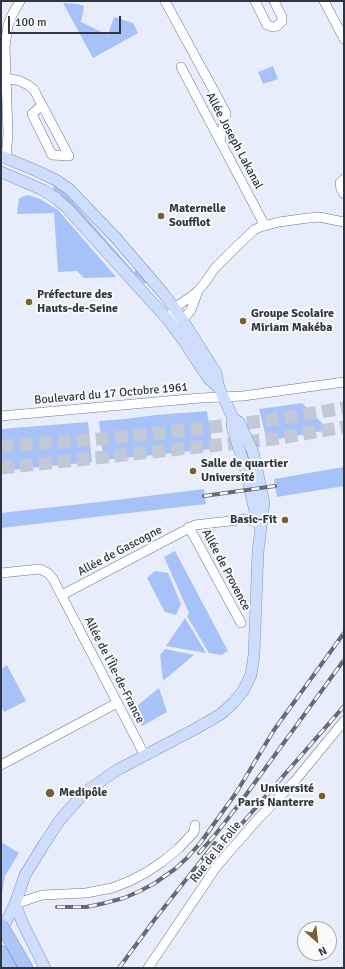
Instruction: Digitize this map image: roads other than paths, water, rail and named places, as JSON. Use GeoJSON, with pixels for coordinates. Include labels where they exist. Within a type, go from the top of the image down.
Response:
{"type":"FeatureCollection","features":[{"type":"Feature","properties":{"kind":"highway"},"geometry":{"type":"LineString","coordinates":[[1,925],[5,936],[26,966]]}},
{"type":"Feature","properties":{"kind":"highway"},"geometry":{"type":"LineString","coordinates":[[1,952],[10,968]]}},
{"type":"Feature","properties":{"kind":"highway"},"geometry":{"type":"LineString","coordinates":[[1,955],[5,968]]}},
{"type":"Feature","properties":{"kind":"main road"},"geometry":{"type":"LineString","coordinates":[[3,160],[37,171],[56,180],[69,189],[116,238],[163,293],[194,338],[216,374],[222,393],[233,418],[239,422],[253,452],[264,502],[258,552],[254,655],[251,675],[243,691],[221,714],[108,776],[84,794],[60,820],[26,875],[5,936]]}},
{"type":"Feature","properties":{"kind":"main road"},"geometry":{"type":"LineString","coordinates":[[17,179],[22,165]]}},
{"type":"Feature","properties":{"kind":"main road"},"geometry":{"type":"LineString","coordinates":[[1,172],[43,190],[67,208],[169,321],[208,378],[222,393]]}},
{"type":"Feature","properties":{"kind":"main road"},"geometry":{"type":"LineString","coordinates":[[15,904],[34,948],[46,968]]}},
{"type":"Feature","properties":{"kind":"street"},"geometry":{"type":"LineString","coordinates":[[3,160],[8,134],[5,47],[8,25],[20,1]]}},
{"type":"Feature","properties":{"kind":"street"},"geometry":{"type":"LineString","coordinates":[[165,1],[226,113],[220,140]]}},
{"type":"Feature","properties":{"kind":"street"},"geometry":{"type":"LineString","coordinates":[[255,1],[267,25],[273,27],[277,26],[282,21],[282,17],[274,1]]}},
{"type":"Feature","properties":{"kind":"street"},"geometry":{"type":"LineString","coordinates":[[324,1],[344,38]]}},
{"type":"Feature","properties":{"kind":"street"},"geometry":{"type":"LineString","coordinates":[[330,13],[332,1]]}},
{"type":"Feature","properties":{"kind":"street","name":"Allée Joseph Lakanal"},"geometry":{"type":"LineString","coordinates":[[181,67],[265,226]]}},
{"type":"Feature","properties":{"kind":"street"},"geometry":{"type":"LineString","coordinates":[[6,78],[20,81],[34,90],[42,105],[69,156],[52,155],[32,114],[42,105]]}},
{"type":"Feature","properties":{"kind":"street"},"geometry":{"type":"LineString","coordinates":[[344,179],[340,183],[344,194]]}},
{"type":"Feature","properties":{"kind":"street"},"geometry":{"type":"LineString","coordinates":[[198,291],[191,310],[182,320],[169,321],[174,308],[198,291],[215,268],[254,230],[279,222],[319,217],[344,222]]}},
{"type":"Feature","properties":{"kind":"street","name":"Boulevard du 17 Octobre 1961"},"geometry":{"type":"LineString","coordinates":[[1,416],[200,398],[222,393],[243,396],[344,382]]}},
{"type":"Feature","properties":{"kind":"street","name":"Allée de Gascogne"},"geometry":{"type":"LineString","coordinates":[[62,595],[194,525],[247,519],[261,525]]}},
{"type":"Feature","properties":{"kind":"street","name":"Allée de Provence"},"geometry":{"type":"LineString","coordinates":[[189,527],[241,623]]}},
{"type":"Feature","properties":{"kind":"street"},"geometry":{"type":"LineString","coordinates":[[1,573],[40,569],[48,573],[62,595]]}},
{"type":"Feature","properties":{"kind":"street","name":"Allée de l'Île-de-France"},"geometry":{"type":"LineString","coordinates":[[62,595],[145,756]]}},
{"type":"Feature","properties":{"kind":"street"},"geometry":{"type":"LineString","coordinates":[[1,765],[117,703]]}},
{"type":"Feature","properties":{"kind":"street","name":"Rue de la Folie"},"geometry":{"type":"LineString","coordinates":[[148,968],[217,866],[257,820],[294,782],[344,721]]}},
{"type":"Feature","properties":{"kind":"street"},"geometry":{"type":"LineString","coordinates":[[15,904],[42,896],[86,893],[112,888],[130,881],[162,862],[179,848],[194,832],[196,825]]}},
{"type":"Feature","properties":{"kind":"tunnel"},"geometry":{"type":"LineString","coordinates":[[1,446],[152,434],[271,420],[344,408]]}},
{"type":"Feature","properties":{"kind":"tunnel"},"geometry":{"type":"LineString","coordinates":[[1,468],[274,439],[344,427]]}},
{"type":"Feature","properties":{"kind":"railway"},"geometry":{"type":"LineString","coordinates":[[204,496],[275,486]]}},
{"type":"Feature","properties":{"kind":"railway"},"geometry":{"type":"LineString","coordinates":[[57,907],[86,907],[124,898],[155,883],[175,869],[188,857],[201,842],[236,793],[274,730],[344,633]]}},
{"type":"Feature","properties":{"kind":"railway"},"geometry":{"type":"LineString","coordinates":[[199,853],[240,803],[344,660]]}},
{"type":"Feature","properties":{"kind":"railway"},"geometry":{"type":"LineString","coordinates":[[193,880],[344,706]]}},
{"type":"Feature","properties":{"kind":"railway"},"geometry":{"type":"LineString","coordinates":[[119,968],[155,919],[215,843]]}},
{"type":"Feature","properties":{"kind":"place","name":"Maternelle Soufflot"},"geometry":{"type":"Point","coordinates":[161,216]}},
{"type":"Feature","properties":{"kind":"place","name":"Préfecture des Hauts-de-Seine"},"geometry":{"type":"Point","coordinates":[29,302]}},
{"type":"Feature","properties":{"kind":"place","name":"Groupe Scolaire Miriam Makéba"},"geometry":{"type":"Point","coordinates":[243,321]}},
{"type":"Feature","properties":{"kind":"place","name":"Salle de quartier Université"},"geometry":{"type":"Point","coordinates":[193,471]}},
{"type":"Feature","properties":{"kind":"place","name":"Basic-Fit"},"geometry":{"type":"Point","coordinates":[285,520]}},
{"type":"Feature","properties":{"kind":"place","name":"Medipôle"},"geometry":{"type":"Point","coordinates":[50,793]}},
{"type":"Feature","properties":{"kind":"place","name":"Université Paris Nanterre"},"geometry":{"type":"Point","coordinates":[322,796]}}]}
